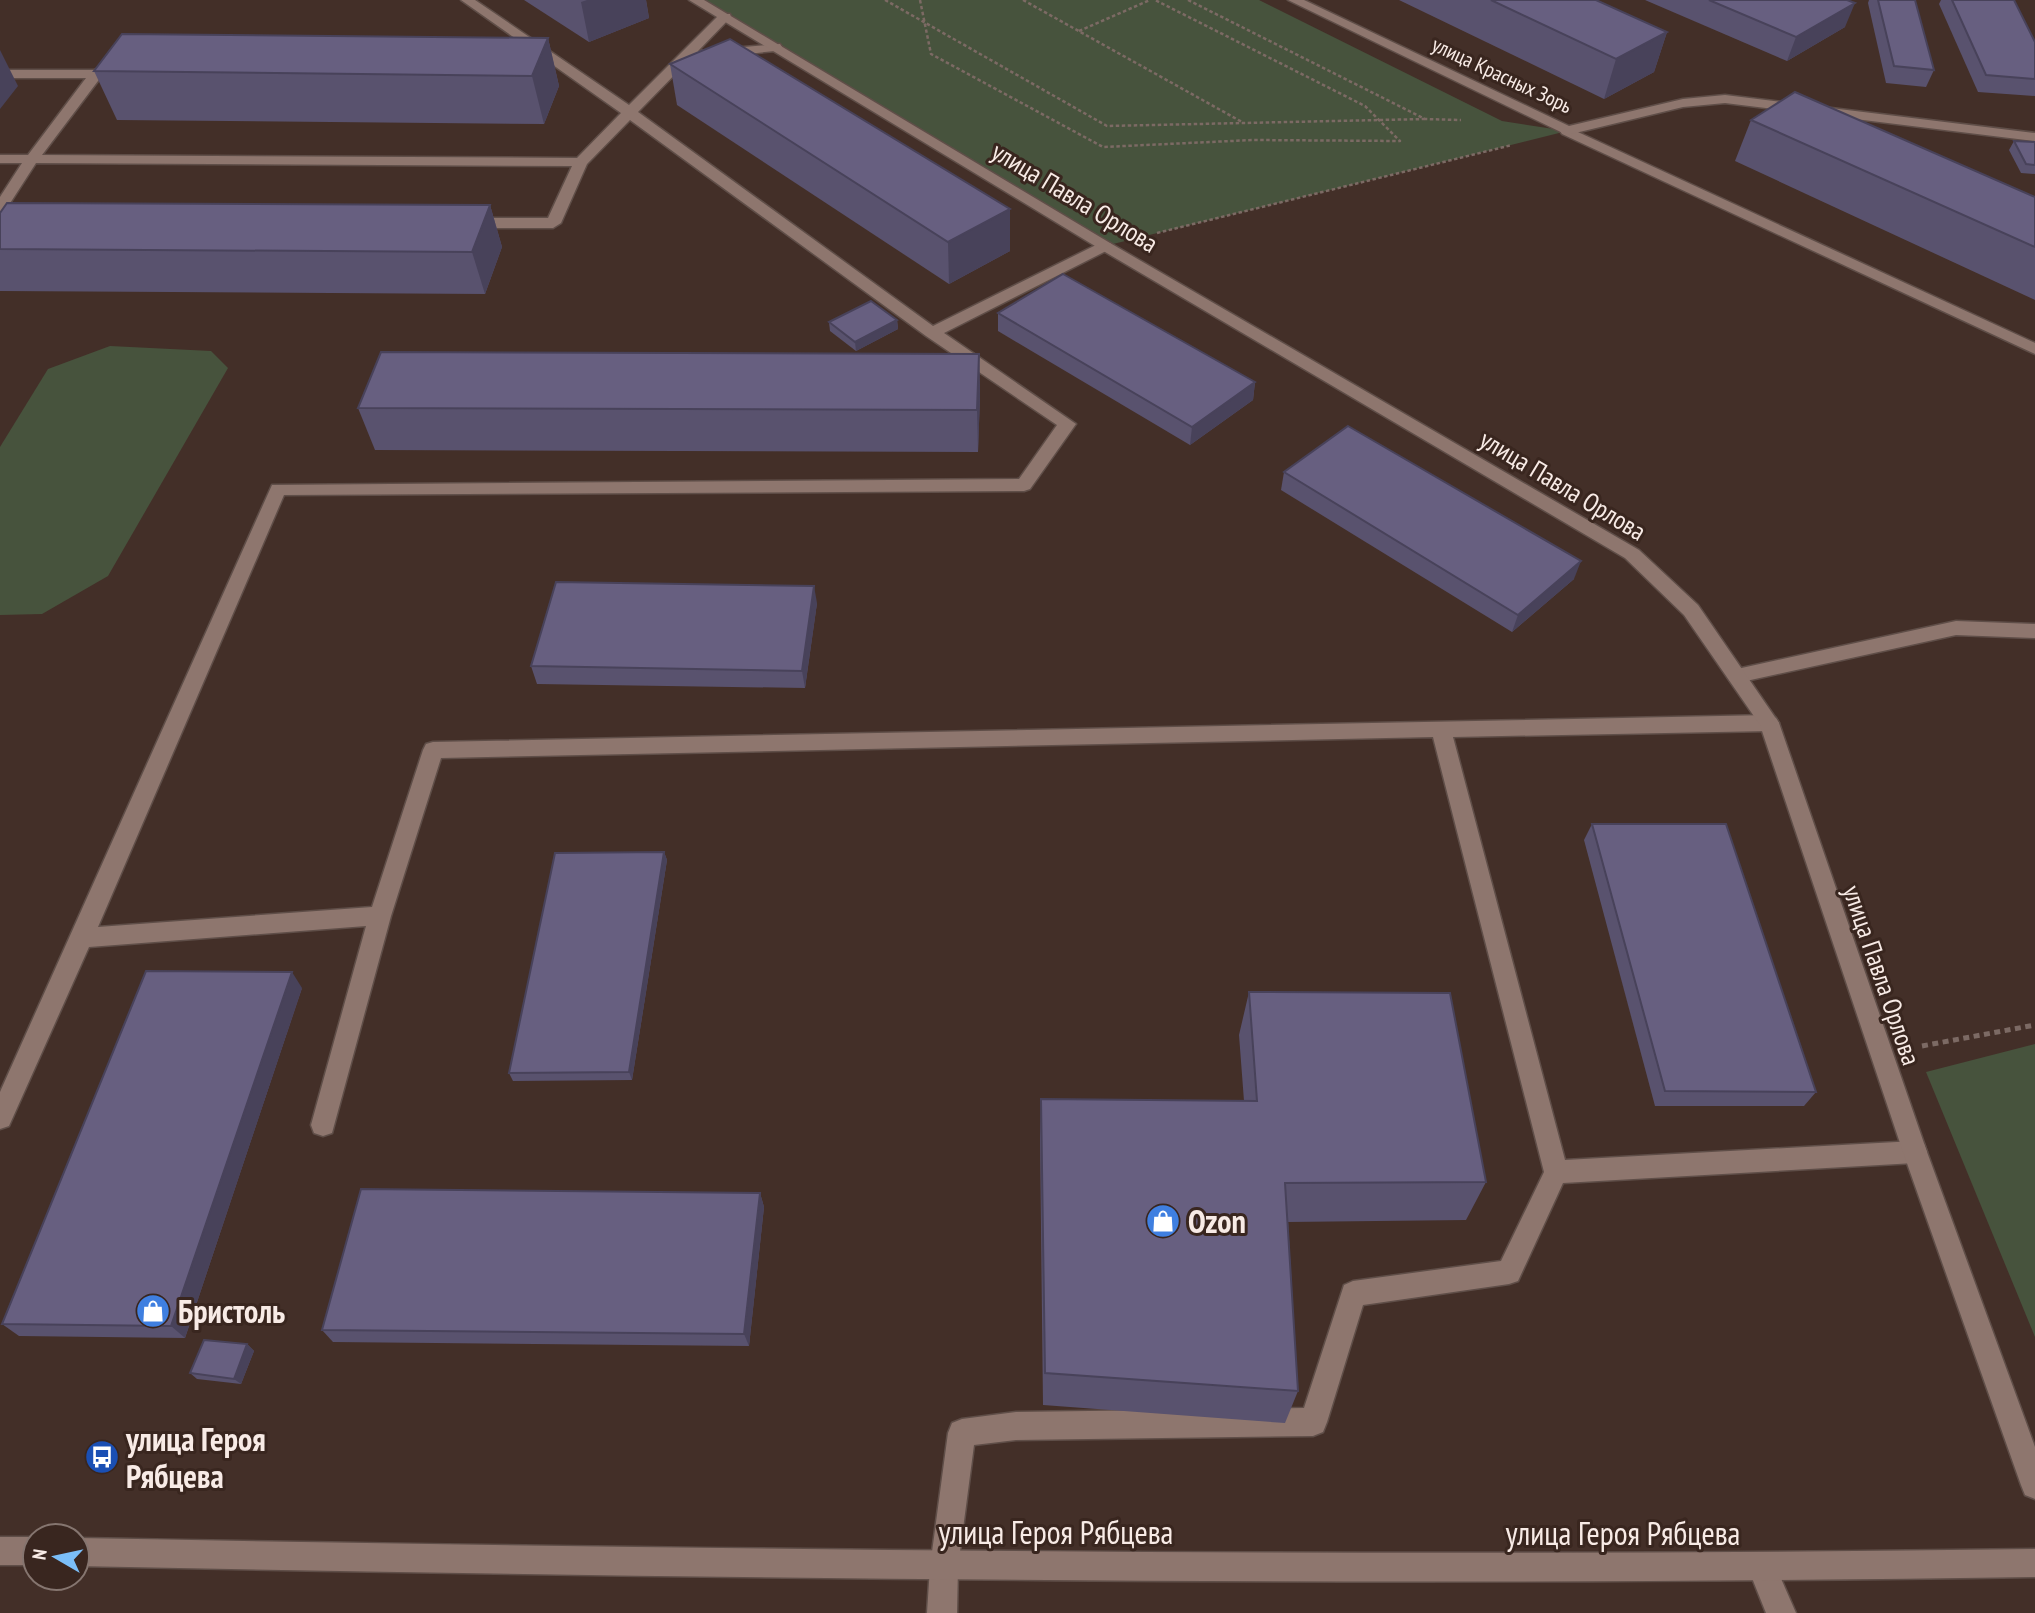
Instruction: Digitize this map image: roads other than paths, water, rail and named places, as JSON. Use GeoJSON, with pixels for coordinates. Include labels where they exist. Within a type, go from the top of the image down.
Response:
{"type":"FeatureCollection","features":[{"type":"Feature","properties":{"kind":"street"},"geometry":{"type":"LineString","coordinates":[[0,1118],[6,1090],[82,938],[278,489],[1024,485],[1068,424],[932,333],[629,113],[467,0]]}},
{"type":"Feature","properties":{"kind":"street","name":"улица Павла Орлова"},"geometry":{"type":"LineString","coordinates":[[695,0],[1105,246],[1632,554],[1691,610],[1769,723],[1915,1152],[2035,1485]]}},
{"type":"Feature","properties":{"kind":"street","name":"улица Красных Зорь"},"geometry":{"type":"LineString","coordinates":[[1294,0],[1567,131],[1683,103],[1725,99],[2035,137]]}},
{"type":"Feature","properties":{"kind":"street"},"geometry":{"type":"LineString","coordinates":[[456,223],[553,223],[581,162],[725,18]]}},
{"type":"Feature","properties":{"kind":"street"},"geometry":{"type":"LineString","coordinates":[[685,56],[775,47]]}},
{"type":"Feature","properties":{"kind":"street"},"geometry":{"type":"LineString","coordinates":[[0,74],[96,74],[135,59]]}},
{"type":"Feature","properties":{"kind":"street"},"geometry":{"type":"LineString","coordinates":[[0,208],[32,159],[96,74]]}},
{"type":"Feature","properties":{"kind":"street"},"geometry":{"type":"LineString","coordinates":[[1567,131],[2035,349]]}},
{"type":"Feature","properties":{"kind":"street"},"geometry":{"type":"LineString","coordinates":[[0,159],[581,162]]}},
{"type":"Feature","properties":{"kind":"street"},"geometry":{"type":"LineString","coordinates":[[932,333],[1105,246]]}},
{"type":"Feature","properties":{"kind":"street"},"geometry":{"type":"LineString","coordinates":[[1737,676],[1956,628],[2035,631]]}},
{"type":"Feature","properties":{"kind":"street"},"geometry":{"type":"LineString","coordinates":[[323,1125],[380,916],[433,750],[1769,723]]}},
{"type":"Feature","properties":{"kind":"street"},"geometry":{"type":"LineString","coordinates":[[942,1613],[944,1567],[962,1433],[1016,1426],[1313,1422],[1353,1294],[1509,1272],[1556,1172],[1441,731]]}},
{"type":"Feature","properties":{"kind":"street"},"geometry":{"type":"LineString","coordinates":[[82,938],[380,916]]}},
{"type":"Feature","properties":{"kind":"street"},"geometry":{"type":"LineString","coordinates":[[1556,1172],[1915,1152]]}},
{"type":"Feature","properties":{"kind":"street"},"geometry":{"type":"LineString","coordinates":[[0,1551],[21,1551]]}},
{"type":"Feature","properties":{"kind":"street","name":"улица Героя Рябцева"},"geometry":{"type":"LineString","coordinates":[[91,1552],[944,1567],[1762,1568],[2035,1563]]}},
{"type":"Feature","properties":{"kind":"street"},"geometry":{"type":"LineString","coordinates":[[1762,1568],[1781,1613]]}},
{"type":"Feature","properties":{"kind":"place","name":"Ozon"},"geometry":{"type":"Point","coordinates":[1163,1221]}},
{"type":"Feature","properties":{"kind":"place","name":"Бристоль"},"geometry":{"type":"Point","coordinates":[153,1311]}},
{"type":"Feature","properties":{"kind":"place","name":"улица Героя Рябцева"},"geometry":{"type":"Point","coordinates":[102,1457]}}]}
